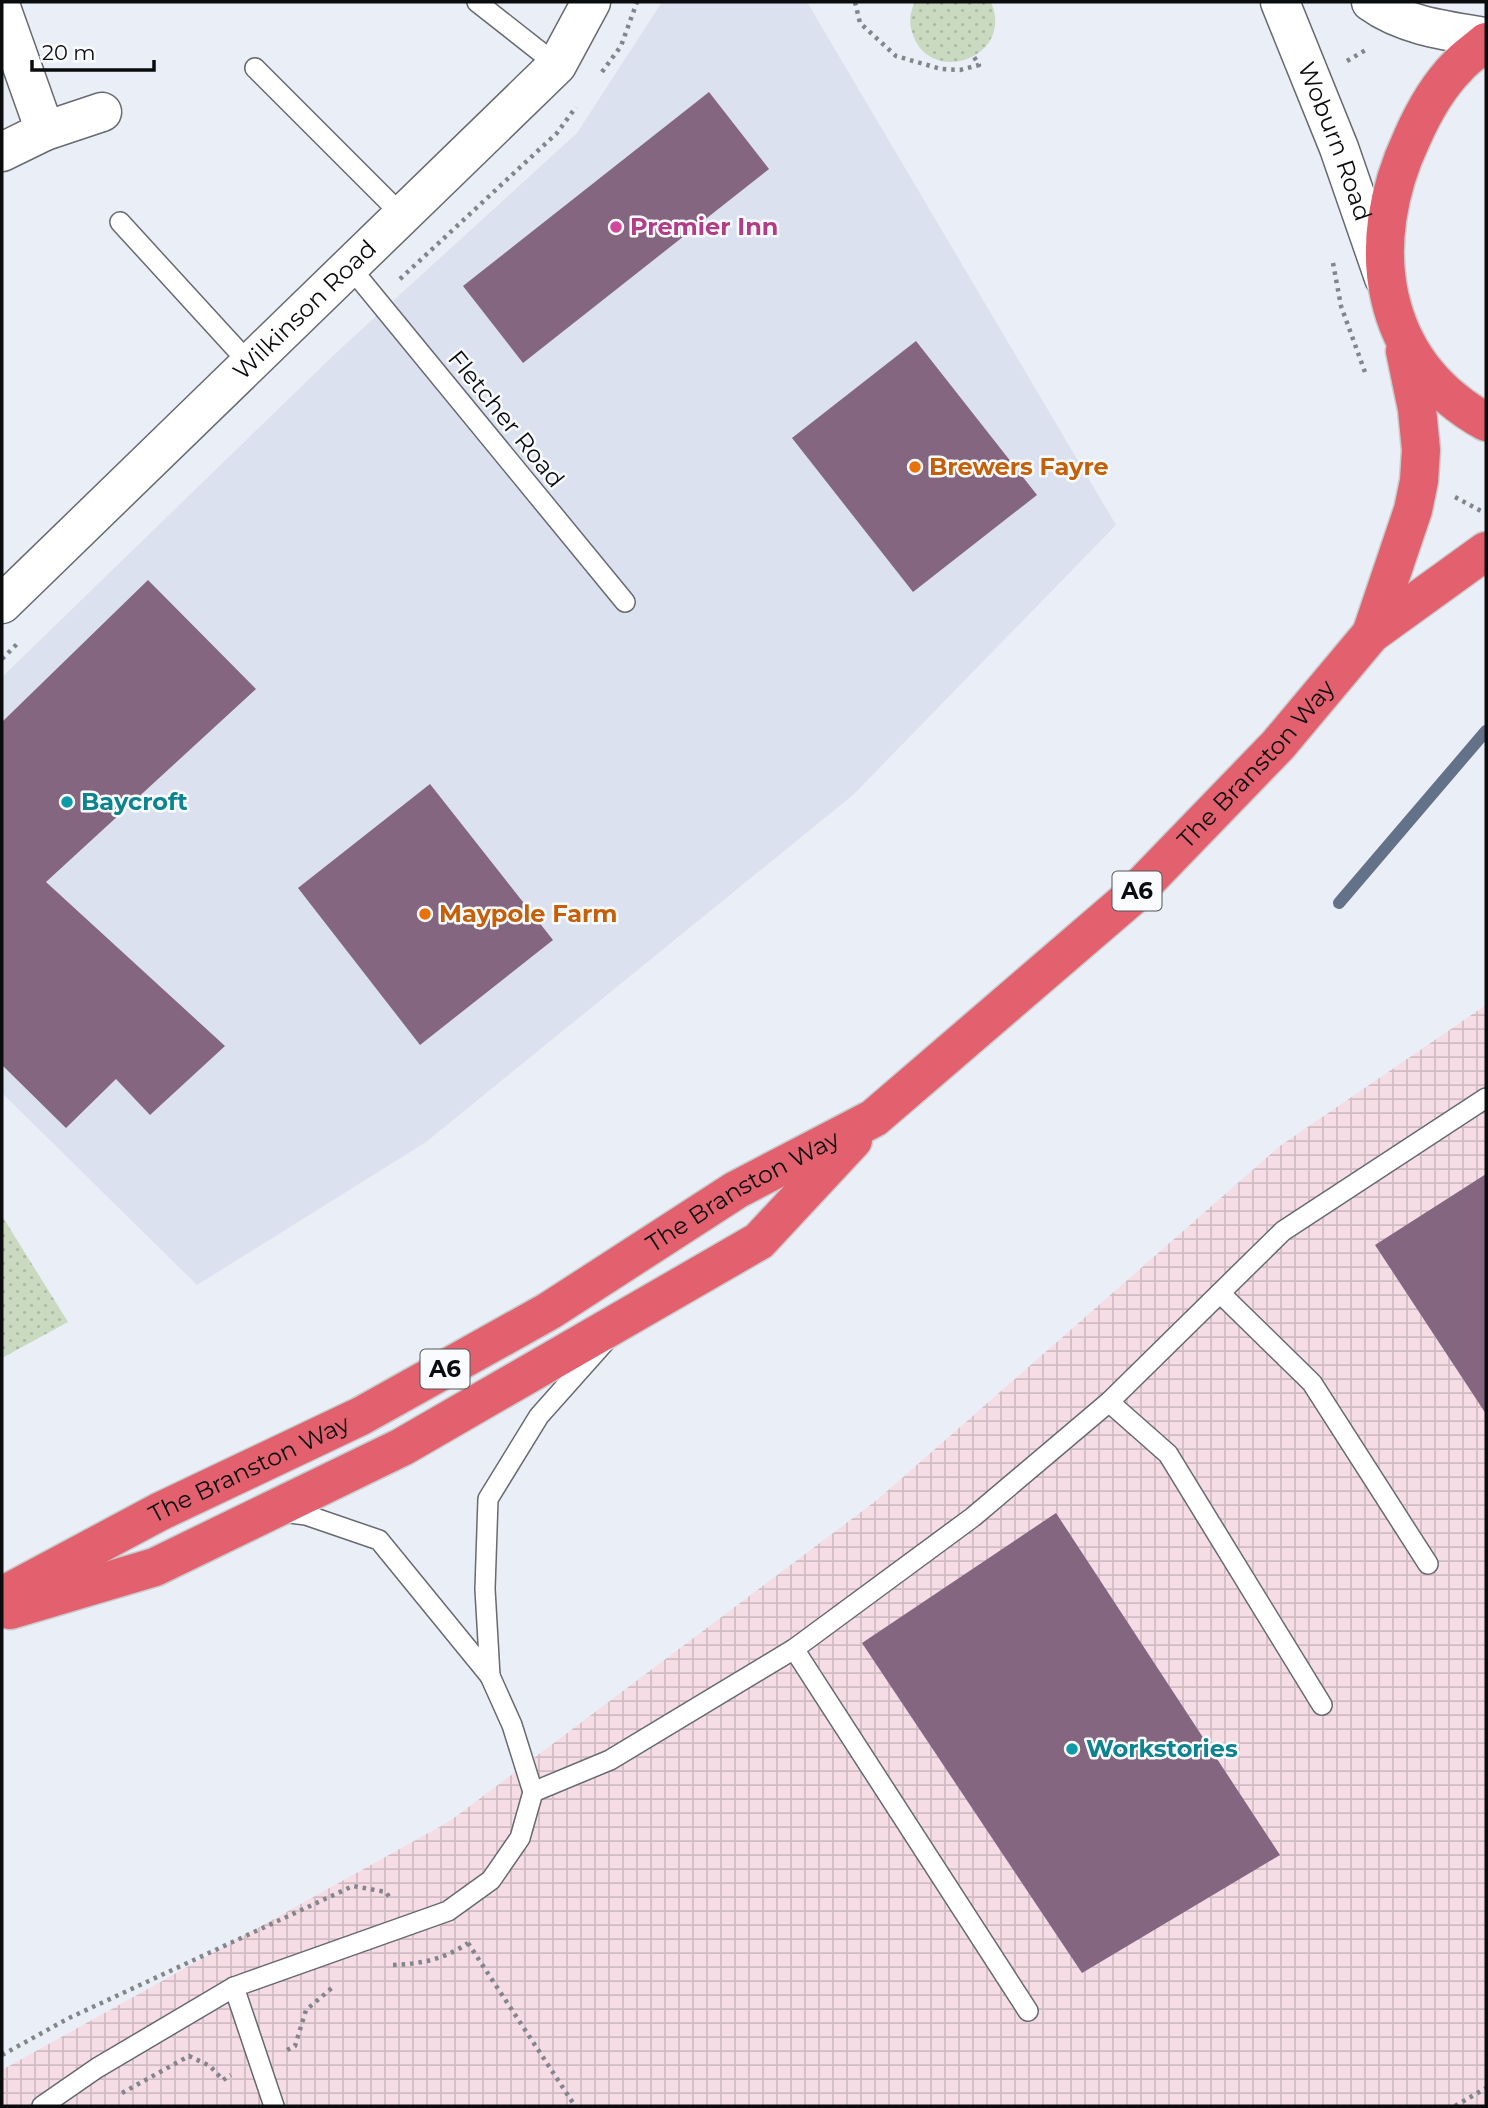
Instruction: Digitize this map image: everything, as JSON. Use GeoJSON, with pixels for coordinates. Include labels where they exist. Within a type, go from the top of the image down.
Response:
{"type":"FeatureCollection","features":[{"type":"Feature","properties":{"kind":"highway"},"geometry":{"type":"LineString","coordinates":[[1486,39],[1457,66],[1439,89],[1403,157],[1391,194],[1384,235],[1390,301],[1421,367],[1446,395],[1486,422]]}},
{"type":"Feature","properties":{"kind":"highway","name":"The Branston Way"},"geometry":{"type":"LineString","coordinates":[[1371,634],[1413,510],[1419,481],[1417,409],[1390,301]]}},
{"type":"Feature","properties":{"kind":"highway","name":"The Branston Way"},"geometry":{"type":"LineString","coordinates":[[2,1596],[159,1512],[360,1416],[549,1311],[736,1190],[874,1118],[1131,897],[1278,745],[1371,634],[1486,551]]}},
{"type":"Feature","properties":{"kind":"highway"},"geometry":{"type":"LineString","coordinates":[[2,1613],[155,1567],[402,1447],[759,1241],[874,1118]]}},
{"type":"Feature","properties":{"kind":"street","name":"Wilkinson Road"},"geometry":{"type":"LineString","coordinates":[[2,604],[557,65],[591,2]]}},
{"type":"Feature","properties":{"kind":"street","name":"Woburn Road"},"geometry":{"type":"LineString","coordinates":[[1280,2],[1339,148],[1390,301]]}},
{"type":"Feature","properties":{"kind":"street"},"geometry":{"type":"LineString","coordinates":[[1371,2],[1394,15],[1426,26],[1486,39]]}},
{"type":"Feature","properties":{"kind":"street"},"geometry":{"type":"LineString","coordinates":[[2,9],[45,131]]}},
{"type":"Feature","properties":{"kind":"street"},"geometry":{"type":"LineString","coordinates":[[2,152],[45,131],[102,112]]}},
{"type":"Feature","properties":{"kind":"lane"},"geometry":{"type":"LineString","coordinates":[[477,2],[557,65]]}},
{"type":"Feature","properties":{"kind":"lane"},"geometry":{"type":"LineString","coordinates":[[255,68],[402,215]]}},
{"type":"Feature","properties":{"kind":"lane"},"geometry":{"type":"LineString","coordinates":[[120,222],[249,363]]}},
{"type":"Feature","properties":{"kind":"lane","name":"Fletcher Road"},"geometry":{"type":"LineString","coordinates":[[350,267],[625,602]]}},
{"type":"Feature","properties":{"kind":"lane"},"geometry":{"type":"LineString","coordinates":[[533,1792],[611,1760],[794,1649],[973,1517],[1109,1402],[1283,1231],[1486,1098]]}},
{"type":"Feature","properties":{"kind":"lane"},"geometry":{"type":"LineString","coordinates":[[1220,1293],[1312,1383],[1428,1564]]}},
{"type":"Feature","properties":{"kind":"lane"},"geometry":{"type":"LineString","coordinates":[[490,1676],[485,1589],[488,1499],[539,1416],[625,1319]]}},
{"type":"Feature","properties":{"kind":"lane"},"geometry":{"type":"LineString","coordinates":[[1109,1402],[1168,1454],[1322,1705]]}},
{"type":"Feature","properties":{"kind":"lane"},"geometry":{"type":"LineString","coordinates":[[43,2106],[97,2068],[234,1987],[407,1924],[448,1912],[491,1880],[520,1838],[533,1792],[513,1725],[490,1676],[379,1540],[306,1515],[271,1510]]}},
{"type":"Feature","properties":{"kind":"lane"},"geometry":{"type":"LineString","coordinates":[[794,1649],[1028,2011]]}},
{"type":"Feature","properties":{"kind":"lane"},"geometry":{"type":"LineString","coordinates":[[234,1987],[270,2104]]}},
{"type":"Feature","properties":{"kind":"path"},"geometry":{"type":"LineString","coordinates":[[855,2],[860,23],[896,56],[941,69],[960,70],[979,65],[974,57]]}},
{"type":"Feature","properties":{"kind":"path"},"geometry":{"type":"LineString","coordinates":[[2,2055],[69,2018],[353,1886],[386,1892],[407,1924]]}},
{"type":"Feature","properties":{"kind":"path"},"geometry":{"type":"LineString","coordinates":[[448,1912],[575,2106]]}},
{"type":"Feature","properties":{"kind":"path"},"geometry":{"type":"LineString","coordinates":[[1455,2106],[1486,2088]]}},
{"type":"Feature","properties":{"kind":"shaded area"},"geometry":{"type":"Polygon","coordinates":[[[662,2],[807,2],[1116,525],[853,795],[426,1142],[197,1285],[2,1093],[2,677],[337,352],[577,133],[662,2]]]}},
{"type":"Feature","properties":{"kind":"shaded area"},"geometry":{"type":"Polygon","coordinates":[[[1486,1005],[1486,2106],[2,2106],[2,2070],[450,1821],[877,1500],[1280,1146],[1486,1005]]]}},
{"type":"Feature","properties":{"kind":"green space"},"geometry":{"type":"Polygon","coordinates":[[[915,2],[991,2],[995,22],[991,39],[980,52],[965,60],[949,62],[932,58],[919,47],[911,28],[915,2]]]}},
{"type":"Feature","properties":{"kind":"green space"},"geometry":{"type":"Polygon","coordinates":[[[2,1216],[68,1322],[2,1358],[2,1216]]]}},
{"type":"Feature","properties":{"kind":"building","name":"Premier Inn"},"geometry":{"type":"Polygon","coordinates":[[[709,92],[769,169],[523,363],[463,286],[709,92]]]}},
{"type":"Feature","properties":{"kind":"building","name":"Brewers Fayre"},"geometry":{"type":"Polygon","coordinates":[[[916,341],[1037,495],[913,592],[792,438],[916,341]]]}},
{"type":"Feature","properties":{"kind":"building","name":"Baycroft"},"geometry":{"type":"Polygon","coordinates":[[[148,580],[256,689],[46,882],[225,1046],[150,1115],[116,1079],[66,1128],[2,1065],[2,722],[148,580]]]}},
{"type":"Feature","properties":{"kind":"building","name":"Maypole Farm"},"geometry":{"type":"Polygon","coordinates":[[[430,784],[553,940],[420,1045],[298,888],[430,784]]]}},
{"type":"Feature","properties":{"kind":"building"},"geometry":{"type":"Polygon","coordinates":[[[1486,1174],[1486,1414],[1375,1245],[1486,1174]]]}},
{"type":"Feature","properties":{"kind":"building","name":"Workstories"},"geometry":{"type":"Polygon","coordinates":[[[1056,1513],[1280,1855],[1082,1973],[862,1643],[1056,1513]]]}},
{"type":"Feature","properties":{"kind":"waterway"},"geometry":{"type":"LineString","coordinates":[[1339,903],[1486,731]]}},
{"type":"Feature","properties":{"kind":"place","name":"Premier Inn"},"geometry":{"type":"Point","coordinates":[616,227]}},
{"type":"Feature","properties":{"kind":"place","name":"Brewers Fayre"},"geometry":{"type":"Point","coordinates":[915,467]}},
{"type":"Feature","properties":{"kind":"place","name":"Baycroft"},"geometry":{"type":"Point","coordinates":[67,802]}},
{"type":"Feature","properties":{"kind":"place","name":"Maypole Farm"},"geometry":{"type":"Point","coordinates":[425,914]}},
{"type":"Feature","properties":{"kind":"place","name":"Workstories"},"geometry":{"type":"Point","coordinates":[1072,1749]}}]}
